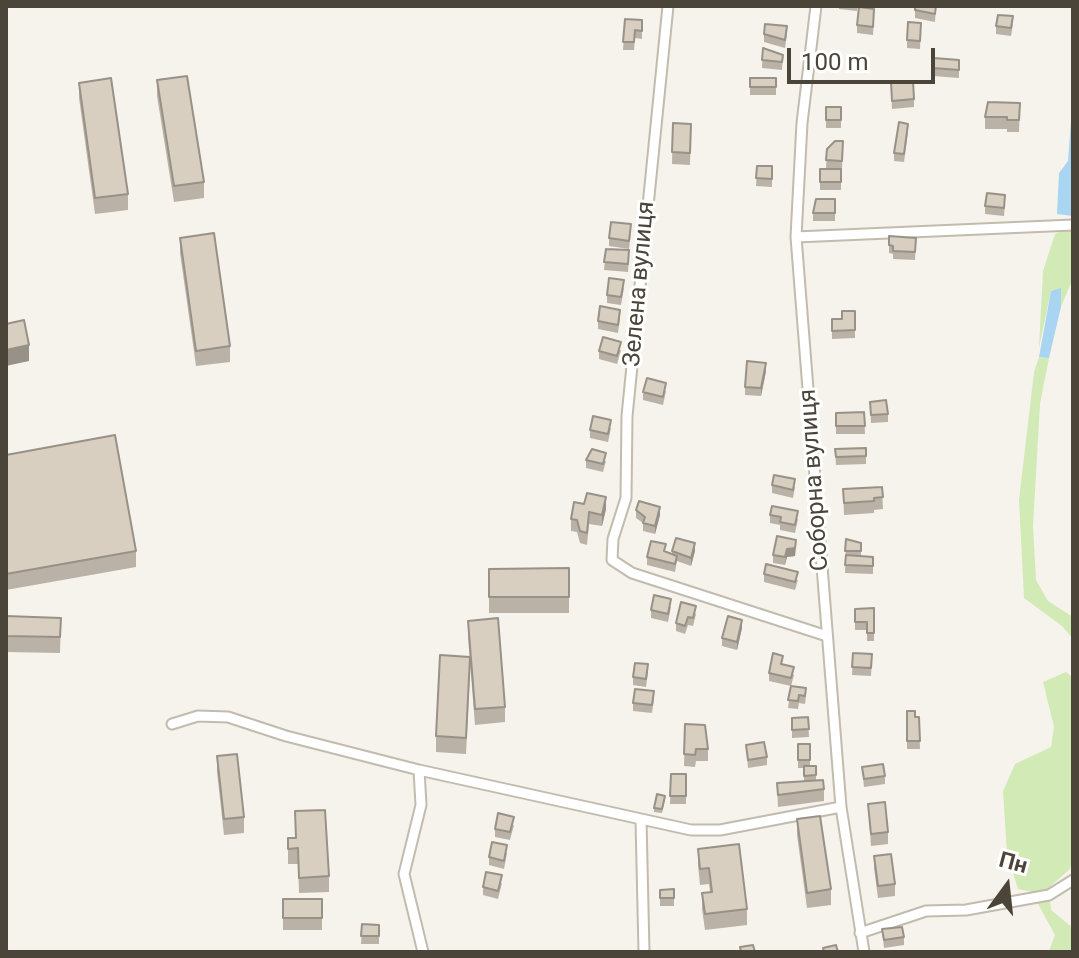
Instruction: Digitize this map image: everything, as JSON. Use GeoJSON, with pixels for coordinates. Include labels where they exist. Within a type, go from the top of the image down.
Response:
{"type":"FeatureCollection","features":[{"type":"Feature","properties":{"kind":"street","name":"Зелена вулиця"},"geometry":{"type":"LineString","coordinates":[[668,6],[627,416],[626,498],[613,539],[612,560],[632,573],[827,636]]}},
{"type":"Feature","properties":{"kind":"street","name":"Соборна вулиця"},"geometry":{"type":"LineString","coordinates":[[816,6],[802,123],[796,237],[841,807],[864,952]]}},
{"type":"Feature","properties":{"kind":"street"},"geometry":{"type":"LineString","coordinates":[[796,237],[1073,225]]}},
{"type":"Feature","properties":{"kind":"street"},"geometry":{"type":"LineString","coordinates":[[172,724],[198,716],[228,717],[419,770],[691,830],[720,830],[841,807]]}},
{"type":"Feature","properties":{"kind":"street"},"geometry":{"type":"LineString","coordinates":[[419,770],[421,805],[404,874],[423,952]]}},
{"type":"Feature","properties":{"kind":"street"},"geometry":{"type":"LineString","coordinates":[[641,820],[644,952]]}},
{"type":"Feature","properties":{"kind":"street"},"geometry":{"type":"LineString","coordinates":[[860,933],[926,911],[966,910],[1049,895],[1073,880]]}},
{"type":"Feature","properties":{"kind":"green space"},"geometry":{"type":"Polygon","coordinates":[[[1066,229],[1073,230],[1073,278],[1061,307],[1061,289],[1051,291],[1039,348],[1043,271],[1055,234],[1066,229]]]}},
{"type":"Feature","properties":{"kind":"green space"},"geometry":{"type":"Polygon","coordinates":[[[1039,357],[1049,358],[1040,404],[1033,526],[1036,580],[1048,601],[1073,617],[1073,639],[1062,626],[1024,598],[1019,500],[1034,372],[1039,357]]]}},
{"type":"Feature","properties":{"kind":"green space"},"geometry":{"type":"Polygon","coordinates":[[[1066,672],[1073,678],[1073,855],[1070,869],[1045,891],[1033,892],[1018,889],[1007,854],[1003,791],[1015,764],[1051,747],[1054,727],[1043,682],[1066,672]]]}},
{"type":"Feature","properties":{"kind":"green space"},"geometry":{"type":"Polygon","coordinates":[[[1050,899],[1051,910],[1073,928],[1073,952],[1045,952],[1049,951],[1055,935],[1037,902],[1050,899]]]}},
{"type":"Feature","properties":{"kind":"water"},"geometry":{"type":"Polygon","coordinates":[[[1073,94],[1073,216],[1057,214],[1059,173],[1068,161],[1073,94]]]}},
{"type":"Feature","properties":{"kind":"water"},"geometry":{"type":"Polygon","coordinates":[[[1061,288],[1061,307],[1049,358],[1039,357],[1051,291],[1061,288]]]}},
{"type":"Feature","properties":{"kind":"building"},"geometry":{"type":"Polygon","coordinates":[[[915,6],[936,6],[935,14],[915,10],[915,6]]]}},
{"type":"Feature","properties":{"kind":"building"},"geometry":{"type":"Polygon","coordinates":[[[859,7],[874,9],[873,27],[857,25],[859,7]]]}},
{"type":"Feature","properties":{"kind":"building"},"geometry":{"type":"Polygon","coordinates":[[[998,15],[1013,16],[1011,28],[996,26],[998,15]]]}},
{"type":"Feature","properties":{"kind":"building"},"geometry":{"type":"Polygon","coordinates":[[[625,19],[642,20],[642,31],[635,30],[634,42],[623,42],[625,19]]]}},
{"type":"Feature","properties":{"kind":"building"},"geometry":{"type":"Polygon","coordinates":[[[908,22],[921,23],[920,41],[907,40],[908,22]]]}},
{"type":"Feature","properties":{"kind":"building"},"geometry":{"type":"Polygon","coordinates":[[[765,24],[787,26],[785,40],[764,34],[765,24]]]}},
{"type":"Feature","properties":{"kind":"building"},"geometry":{"type":"Polygon","coordinates":[[[763,48],[783,55],[782,62],[762,60],[763,48]]]}},
{"type":"Feature","properties":{"kind":"building"},"geometry":{"type":"Polygon","coordinates":[[[934,58],[959,60],[959,70],[933,68],[934,58]]]}},
{"type":"Feature","properties":{"kind":"building"},"geometry":{"type":"Polygon","coordinates":[[[187,76],[204,182],[174,186],[157,80],[187,76]]]}},
{"type":"Feature","properties":{"kind":"building"},"geometry":{"type":"Polygon","coordinates":[[[111,78],[128,194],[95,198],[79,83],[111,78]]]}},
{"type":"Feature","properties":{"kind":"building"},"geometry":{"type":"Polygon","coordinates":[[[750,78],[776,78],[776,87],[750,87],[750,78]]]}},
{"type":"Feature","properties":{"kind":"building"},"geometry":{"type":"Polygon","coordinates":[[[913,81],[914,99],[892,101],[891,82],[913,81]]]}},
{"type":"Feature","properties":{"kind":"building"},"geometry":{"type":"Polygon","coordinates":[[[988,102],[1020,103],[1019,120],[985,117],[988,102]]]}},
{"type":"Feature","properties":{"kind":"building"},"geometry":{"type":"Polygon","coordinates":[[[826,107],[841,107],[841,120],[826,120],[826,107]]]}},
{"type":"Feature","properties":{"kind":"building"},"geometry":{"type":"Polygon","coordinates":[[[899,122],[908,124],[904,154],[894,153],[899,122]]]}},
{"type":"Feature","properties":{"kind":"building"},"geometry":{"type":"Polygon","coordinates":[[[673,123],[691,124],[690,153],[672,152],[673,123]]]}},
{"type":"Feature","properties":{"kind":"building"},"geometry":{"type":"Polygon","coordinates":[[[835,141],[843,141],[842,161],[826,160],[827,149],[835,141]]]}},
{"type":"Feature","properties":{"kind":"building"},"geometry":{"type":"Polygon","coordinates":[[[757,166],[772,166],[772,179],[756,178],[757,166]]]}},
{"type":"Feature","properties":{"kind":"building"},"geometry":{"type":"Polygon","coordinates":[[[820,169],[841,169],[841,182],[820,182],[820,169]]]}},
{"type":"Feature","properties":{"kind":"building"},"geometry":{"type":"Polygon","coordinates":[[[987,193],[1005,195],[1004,208],[985,206],[987,193]]]}},
{"type":"Feature","properties":{"kind":"building"},"geometry":{"type":"Polygon","coordinates":[[[816,199],[835,199],[835,213],[813,213],[816,199]]]}},
{"type":"Feature","properties":{"kind":"building"},"geometry":{"type":"Polygon","coordinates":[[[611,222],[631,224],[629,241],[609,238],[611,222]]]}},
{"type":"Feature","properties":{"kind":"building"},"geometry":{"type":"Polygon","coordinates":[[[214,233],[230,346],[196,351],[180,238],[214,233]]]}},
{"type":"Feature","properties":{"kind":"building"},"geometry":{"type":"Polygon","coordinates":[[[889,236],[916,238],[915,252],[893,251],[889,236]]]}},
{"type":"Feature","properties":{"kind":"building"},"geometry":{"type":"Polygon","coordinates":[[[606,249],[629,250],[628,264],[604,262],[606,249]]]}},
{"type":"Feature","properties":{"kind":"building"},"geometry":{"type":"Polygon","coordinates":[[[609,278],[624,280],[621,297],[607,295],[609,278]]]}},
{"type":"Feature","properties":{"kind":"building"},"geometry":{"type":"Polygon","coordinates":[[[600,306],[620,310],[618,325],[598,321],[600,306]]]}},
{"type":"Feature","properties":{"kind":"building"},"geometry":{"type":"Polygon","coordinates":[[[842,311],[855,311],[855,330],[832,331],[832,319],[842,319],[842,311]]]}},
{"type":"Feature","properties":{"kind":"building"},"geometry":{"type":"Polygon","coordinates":[[[24,320],[29,345],[6,350],[6,324],[24,320]]]}},
{"type":"Feature","properties":{"kind":"building"},"geometry":{"type":"Polygon","coordinates":[[[603,337],[621,342],[617,356],[599,351],[603,337]]]}},
{"type":"Feature","properties":{"kind":"building"},"geometry":{"type":"Polygon","coordinates":[[[747,361],[766,363],[761,388],[745,387],[747,361]]]}},
{"type":"Feature","properties":{"kind":"building"},"geometry":{"type":"Polygon","coordinates":[[[647,378],[666,383],[663,397],[643,392],[647,378]]]}},
{"type":"Feature","properties":{"kind":"building"},"geometry":{"type":"Polygon","coordinates":[[[886,400],[888,414],[871,415],[870,402],[886,400]]]}},
{"type":"Feature","properties":{"kind":"building"},"geometry":{"type":"Polygon","coordinates":[[[864,412],[865,426],[836,426],[836,413],[864,412]]]}},
{"type":"Feature","properties":{"kind":"building"},"geometry":{"type":"Polygon","coordinates":[[[593,416],[611,420],[608,434],[590,430],[593,416]]]}},
{"type":"Feature","properties":{"kind":"building"},"geometry":{"type":"Polygon","coordinates":[[[115,435],[136,551],[6,574],[6,455],[115,435]]]}},
{"type":"Feature","properties":{"kind":"building"},"geometry":{"type":"Polygon","coordinates":[[[866,448],[866,456],[836,457],[835,449],[866,448]]]}},
{"type":"Feature","properties":{"kind":"building"},"geometry":{"type":"Polygon","coordinates":[[[592,449],[606,453],[603,464],[586,460],[592,449]]]}},
{"type":"Feature","properties":{"kind":"building"},"geometry":{"type":"Polygon","coordinates":[[[774,475],[795,479],[793,490],[772,485],[774,475]]]}},
{"type":"Feature","properties":{"kind":"building"},"geometry":{"type":"Polygon","coordinates":[[[882,487],[883,497],[874,498],[874,501],[844,503],[843,489],[882,487]]]}},
{"type":"Feature","properties":{"kind":"building"},"geometry":{"type":"Polygon","coordinates":[[[587,493],[606,497],[602,515],[589,512],[587,533],[580,531],[577,520],[571,519],[574,502],[584,504],[587,493]]]}},
{"type":"Feature","properties":{"kind":"building"},"geometry":{"type":"Polygon","coordinates":[[[639,501],[660,507],[655,526],[643,523],[645,517],[636,510],[639,501]]]}},
{"type":"Feature","properties":{"kind":"building"},"geometry":{"type":"Polygon","coordinates":[[[772,506],[798,511],[795,525],[780,522],[781,517],[770,515],[772,506]]]}},
{"type":"Feature","properties":{"kind":"building"},"geometry":{"type":"Polygon","coordinates":[[[777,536],[796,540],[795,548],[787,549],[785,557],[773,555],[777,536]]]}},
{"type":"Feature","properties":{"kind":"building"},"geometry":{"type":"Polygon","coordinates":[[[676,538],[695,543],[691,558],[672,551],[676,538]]]}},
{"type":"Feature","properties":{"kind":"building"},"geometry":{"type":"Polygon","coordinates":[[[846,539],[861,543],[861,551],[845,551],[846,539]]]}},
{"type":"Feature","properties":{"kind":"building"},"geometry":{"type":"Polygon","coordinates":[[[651,541],[666,544],[664,551],[677,556],[675,564],[647,557],[651,541]]]}},
{"type":"Feature","properties":{"kind":"building"},"geometry":{"type":"Polygon","coordinates":[[[846,555],[873,557],[873,566],[845,565],[846,555]]]}},
{"type":"Feature","properties":{"kind":"building"},"geometry":{"type":"Polygon","coordinates":[[[766,564],[798,572],[795,582],[764,574],[766,564]]]}},
{"type":"Feature","properties":{"kind":"building"},"geometry":{"type":"Polygon","coordinates":[[[569,568],[569,597],[489,597],[489,569],[569,568]]]}},
{"type":"Feature","properties":{"kind":"building"},"geometry":{"type":"Polygon","coordinates":[[[654,595],[671,599],[668,614],[651,610],[654,595]]]}},
{"type":"Feature","properties":{"kind":"building"},"geometry":{"type":"Polygon","coordinates":[[[681,602],[696,606],[693,618],[688,617],[685,626],[676,623],[681,602]]]}},
{"type":"Feature","properties":{"kind":"building"},"geometry":{"type":"Polygon","coordinates":[[[874,608],[874,633],[867,633],[867,622],[855,622],[855,609],[874,608]]]}},
{"type":"Feature","properties":{"kind":"building"},"geometry":{"type":"Polygon","coordinates":[[[6,616],[61,618],[60,637],[6,636],[6,616]]]}},
{"type":"Feature","properties":{"kind":"building"},"geometry":{"type":"Polygon","coordinates":[[[728,616],[742,620],[737,642],[722,638],[728,616]]]}},
{"type":"Feature","properties":{"kind":"building"},"geometry":{"type":"Polygon","coordinates":[[[498,618],[505,707],[475,709],[468,621],[498,618]]]}},
{"type":"Feature","properties":{"kind":"building"},"geometry":{"type":"Polygon","coordinates":[[[773,653],[783,656],[781,664],[794,667],[791,678],[769,673],[773,653]]]}},
{"type":"Feature","properties":{"kind":"building"},"geometry":{"type":"Polygon","coordinates":[[[853,653],[872,654],[871,668],[852,667],[853,653]]]}},
{"type":"Feature","properties":{"kind":"building"},"geometry":{"type":"Polygon","coordinates":[[[440,655],[470,657],[466,738],[436,736],[440,655]]]}},
{"type":"Feature","properties":{"kind":"building"},"geometry":{"type":"Polygon","coordinates":[[[635,663],[648,664],[646,679],[633,677],[635,663]]]}},
{"type":"Feature","properties":{"kind":"building"},"geometry":{"type":"Polygon","coordinates":[[[791,686],[806,688],[805,696],[799,695],[798,701],[788,700],[791,686]]]}},
{"type":"Feature","properties":{"kind":"building"},"geometry":{"type":"Polygon","coordinates":[[[635,689],[654,691],[652,705],[633,703],[635,689]]]}},
{"type":"Feature","properties":{"kind":"building"},"geometry":{"type":"Polygon","coordinates":[[[907,711],[915,711],[915,717],[919,717],[920,741],[907,741],[907,711]]]}},
{"type":"Feature","properties":{"kind":"building"},"geometry":{"type":"Polygon","coordinates":[[[808,717],[809,729],[792,730],[792,718],[808,717]]]}},
{"type":"Feature","properties":{"kind":"building"},"geometry":{"type":"Polygon","coordinates":[[[685,724],[705,725],[708,749],[696,749],[695,755],[684,754],[685,724]]]}},
{"type":"Feature","properties":{"kind":"building"},"geometry":{"type":"Polygon","coordinates":[[[764,742],[767,757],[748,760],[746,745],[764,742]]]}},
{"type":"Feature","properties":{"kind":"building"},"geometry":{"type":"Polygon","coordinates":[[[798,744],[810,744],[810,760],[798,760],[798,744]]]}},
{"type":"Feature","properties":{"kind":"building"},"geometry":{"type":"Polygon","coordinates":[[[237,754],[244,817],[224,819],[217,756],[237,754]]]}},
{"type":"Feature","properties":{"kind":"building"},"geometry":{"type":"Polygon","coordinates":[[[883,764],[885,776],[864,779],[862,767],[883,764]]]}},
{"type":"Feature","properties":{"kind":"building"},"geometry":{"type":"Polygon","coordinates":[[[804,766],[816,766],[816,775],[804,776],[804,766]]]}},
{"type":"Feature","properties":{"kind":"building"},"geometry":{"type":"Polygon","coordinates":[[[671,774],[686,774],[686,796],[670,796],[671,774]]]}},
{"type":"Feature","properties":{"kind":"building"},"geometry":{"type":"Polygon","coordinates":[[[823,780],[824,789],[778,795],[777,783],[823,780]]]}},
{"type":"Feature","properties":{"kind":"building"},"geometry":{"type":"Polygon","coordinates":[[[657,794],[665,796],[662,809],[654,808],[657,794]]]}},
{"type":"Feature","properties":{"kind":"building"},"geometry":{"type":"Polygon","coordinates":[[[885,802],[888,832],[871,834],[868,804],[885,802]]]}},
{"type":"Feature","properties":{"kind":"building"},"geometry":{"type":"Polygon","coordinates":[[[325,810],[329,876],[299,878],[298,848],[288,849],[288,838],[296,838],[295,811],[325,810]]]}},
{"type":"Feature","properties":{"kind":"building"},"geometry":{"type":"Polygon","coordinates":[[[498,813],[514,817],[510,832],[495,829],[498,813]]]}},
{"type":"Feature","properties":{"kind":"building"},"geometry":{"type":"Polygon","coordinates":[[[820,816],[831,889],[807,893],[797,819],[820,816]]]}},
{"type":"Feature","properties":{"kind":"building"},"geometry":{"type":"Polygon","coordinates":[[[492,842],[507,845],[504,861],[489,857],[492,842]]]}},
{"type":"Feature","properties":{"kind":"building"},"geometry":{"type":"Polygon","coordinates":[[[739,844],[747,909],[705,914],[702,893],[712,892],[709,868],[700,869],[698,849],[739,844]]]}},
{"type":"Feature","properties":{"kind":"building"},"geometry":{"type":"Polygon","coordinates":[[[891,854],[895,884],[878,886],[874,856],[891,854]]]}},
{"type":"Feature","properties":{"kind":"building"},"geometry":{"type":"Polygon","coordinates":[[[486,872],[502,875],[498,891],[483,887],[486,872]]]}},
{"type":"Feature","properties":{"kind":"building"},"geometry":{"type":"Polygon","coordinates":[[[674,889],[674,898],[660,898],[660,890],[674,889]]]}},
{"type":"Feature","properties":{"kind":"building"},"geometry":{"type":"Polygon","coordinates":[[[283,899],[322,899],[322,918],[283,918],[283,899]]]}},
{"type":"Feature","properties":{"kind":"building"},"geometry":{"type":"Polygon","coordinates":[[[362,924],[379,925],[379,936],[361,936],[362,924]]]}},
{"type":"Feature","properties":{"kind":"building"},"geometry":{"type":"Polygon","coordinates":[[[902,927],[904,937],[884,940],[882,929],[902,927]]]}},
{"type":"Feature","properties":{"kind":"building"},"geometry":{"type":"Polygon","coordinates":[[[753,945],[755,952],[741,952],[740,947],[753,945]]]}},
{"type":"Feature","properties":{"kind":"building"},"geometry":{"type":"Polygon","coordinates":[[[836,945],[838,952],[824,952],[823,948],[836,945]]]}}]}
